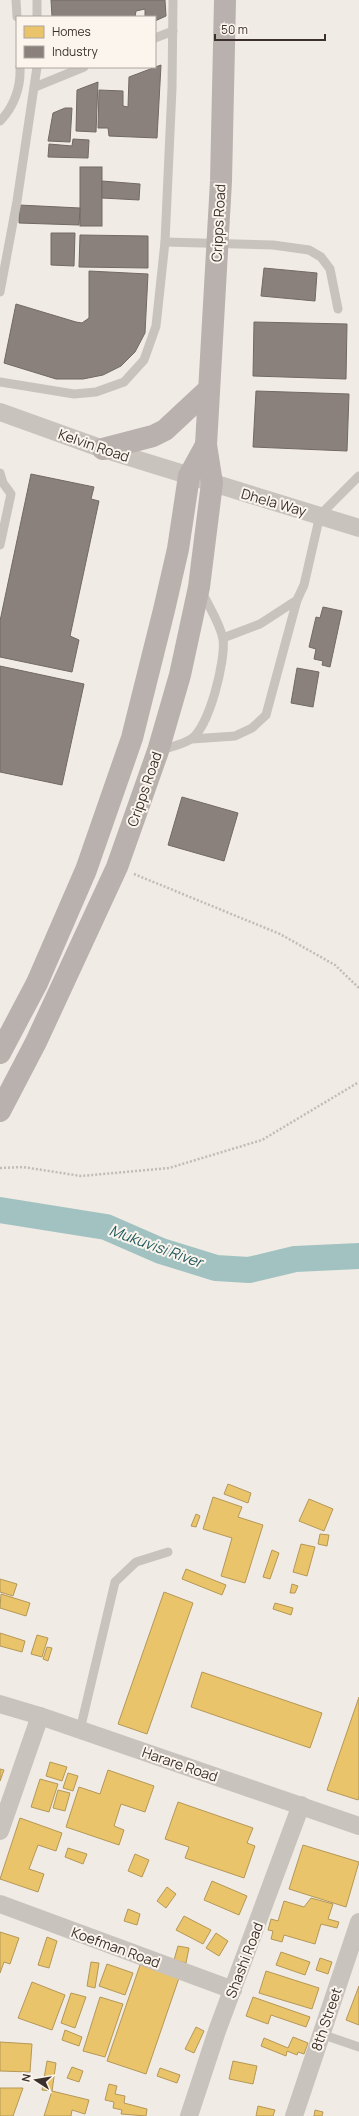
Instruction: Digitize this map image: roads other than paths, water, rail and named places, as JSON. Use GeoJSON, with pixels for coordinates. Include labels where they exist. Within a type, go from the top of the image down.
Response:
{"type":"FeatureCollection","features":[{"type":"Feature","properties":{"kind":"main road","name":"Cripps Road"},"geometry":{"type":"LineString","coordinates":[[0,1111],[36,1042],[117,867],[158,751],[180,675],[199,587],[212,483],[206,445],[221,181],[225,0]]}},
{"type":"Feature","properties":{"kind":"main road"},"geometry":{"type":"LineString","coordinates":[[103,449],[153,436],[165,430],[209,389]]}},
{"type":"Feature","properties":{"kind":"main road","name":"Cripps Road"},"geometry":{"type":"LineString","coordinates":[[0,1053],[37,983],[86,870],[132,738],[178,549],[189,476],[206,445]]}},
{"type":"Feature","properties":{"kind":"street","name":"Kelvin Road"},"geometry":{"type":"LineString","coordinates":[[0,412],[103,449],[189,476]]}},
{"type":"Feature","properties":{"kind":"street","name":"Dhela Way"},"geometry":{"type":"LineString","coordinates":[[189,476],[359,528]]}},
{"type":"Feature","properties":{"kind":"street","name":"Harare Road"},"geometry":{"type":"LineString","coordinates":[[0,1704],[40,1716],[359,1826]]}},
{"type":"Feature","properties":{"kind":"street"},"geometry":{"type":"LineString","coordinates":[[0,1831],[40,1716]]}},
{"type":"Feature","properties":{"kind":"street","name":"Shashi Road"},"geometry":{"type":"LineString","coordinates":[[189,2116],[233,1990],[301,1805]]}},
{"type":"Feature","properties":{"kind":"street","name":"Koefman Road"},"geometry":{"type":"LineString","coordinates":[[0,1904],[233,1990]]}},
{"type":"Feature","properties":{"kind":"street","name":"8th Street"},"geometry":{"type":"LineString","coordinates":[[294,2116],[359,1922]]}},
{"type":"Feature","properties":{"kind":"lane"},"geometry":{"type":"LineString","coordinates":[[16,0],[17,16]]}},
{"type":"Feature","properties":{"kind":"lane"},"geometry":{"type":"LineString","coordinates":[[37,0],[37,16]]}},
{"type":"Feature","properties":{"kind":"lane"},"geometry":{"type":"LineString","coordinates":[[0,382],[74,394],[96,392],[124,382],[140,366],[150,347],[156,326],[165,242],[173,0]]}},
{"type":"Feature","properties":{"kind":"lane"},"geometry":{"type":"LineString","coordinates":[[156,38],[173,31]]}},
{"type":"Feature","properties":{"kind":"lane"},"geometry":{"type":"LineString","coordinates":[[0,121],[16,97],[20,68]]}},
{"type":"Feature","properties":{"kind":"lane"},"geometry":{"type":"LineString","coordinates":[[0,292],[18,201],[37,68]]}},
{"type":"Feature","properties":{"kind":"lane"},"geometry":{"type":"LineString","coordinates":[[35,87],[82,68]]}},
{"type":"Feature","properties":{"kind":"lane"},"geometry":{"type":"LineString","coordinates":[[165,242],[217,245],[273,245],[309,250],[321,257],[330,269],[338,309]]}},
{"type":"Feature","properties":{"kind":"lane"},"geometry":{"type":"LineString","coordinates":[[0,473],[3,483],[11,494],[0,545]]}},
{"type":"Feature","properties":{"kind":"lane"},"geometry":{"type":"LineString","coordinates":[[158,751],[192,739],[235,736],[252,728],[266,715],[297,600],[304,585],[320,515],[359,476]]}},
{"type":"Feature","properties":{"kind":"lane"},"geometry":{"type":"LineString","coordinates":[[192,739],[207,716],[224,655],[223,638],[199,587]]}},
{"type":"Feature","properties":{"kind":"lane"},"geometry":{"type":"LineString","coordinates":[[223,638],[260,624],[297,600]]}},
{"type":"Feature","properties":{"kind":"lane"},"geometry":{"type":"LineString","coordinates":[[80,1730],[116,1582],[136,1562],[168,1552]]}},
{"type":"Feature","properties":{"kind":"lane"},"geometry":{"type":"LineString","coordinates":[[321,2034],[359,2047]]}},
{"type":"Feature","properties":{"kind":"waterway","name":"Mukuvisi River"},"geometry":{"type":"LineString","coordinates":[[0,1210],[106,1227],[161,1251],[216,1268],[249,1270],[295,1259],[359,1256]]}}]}
